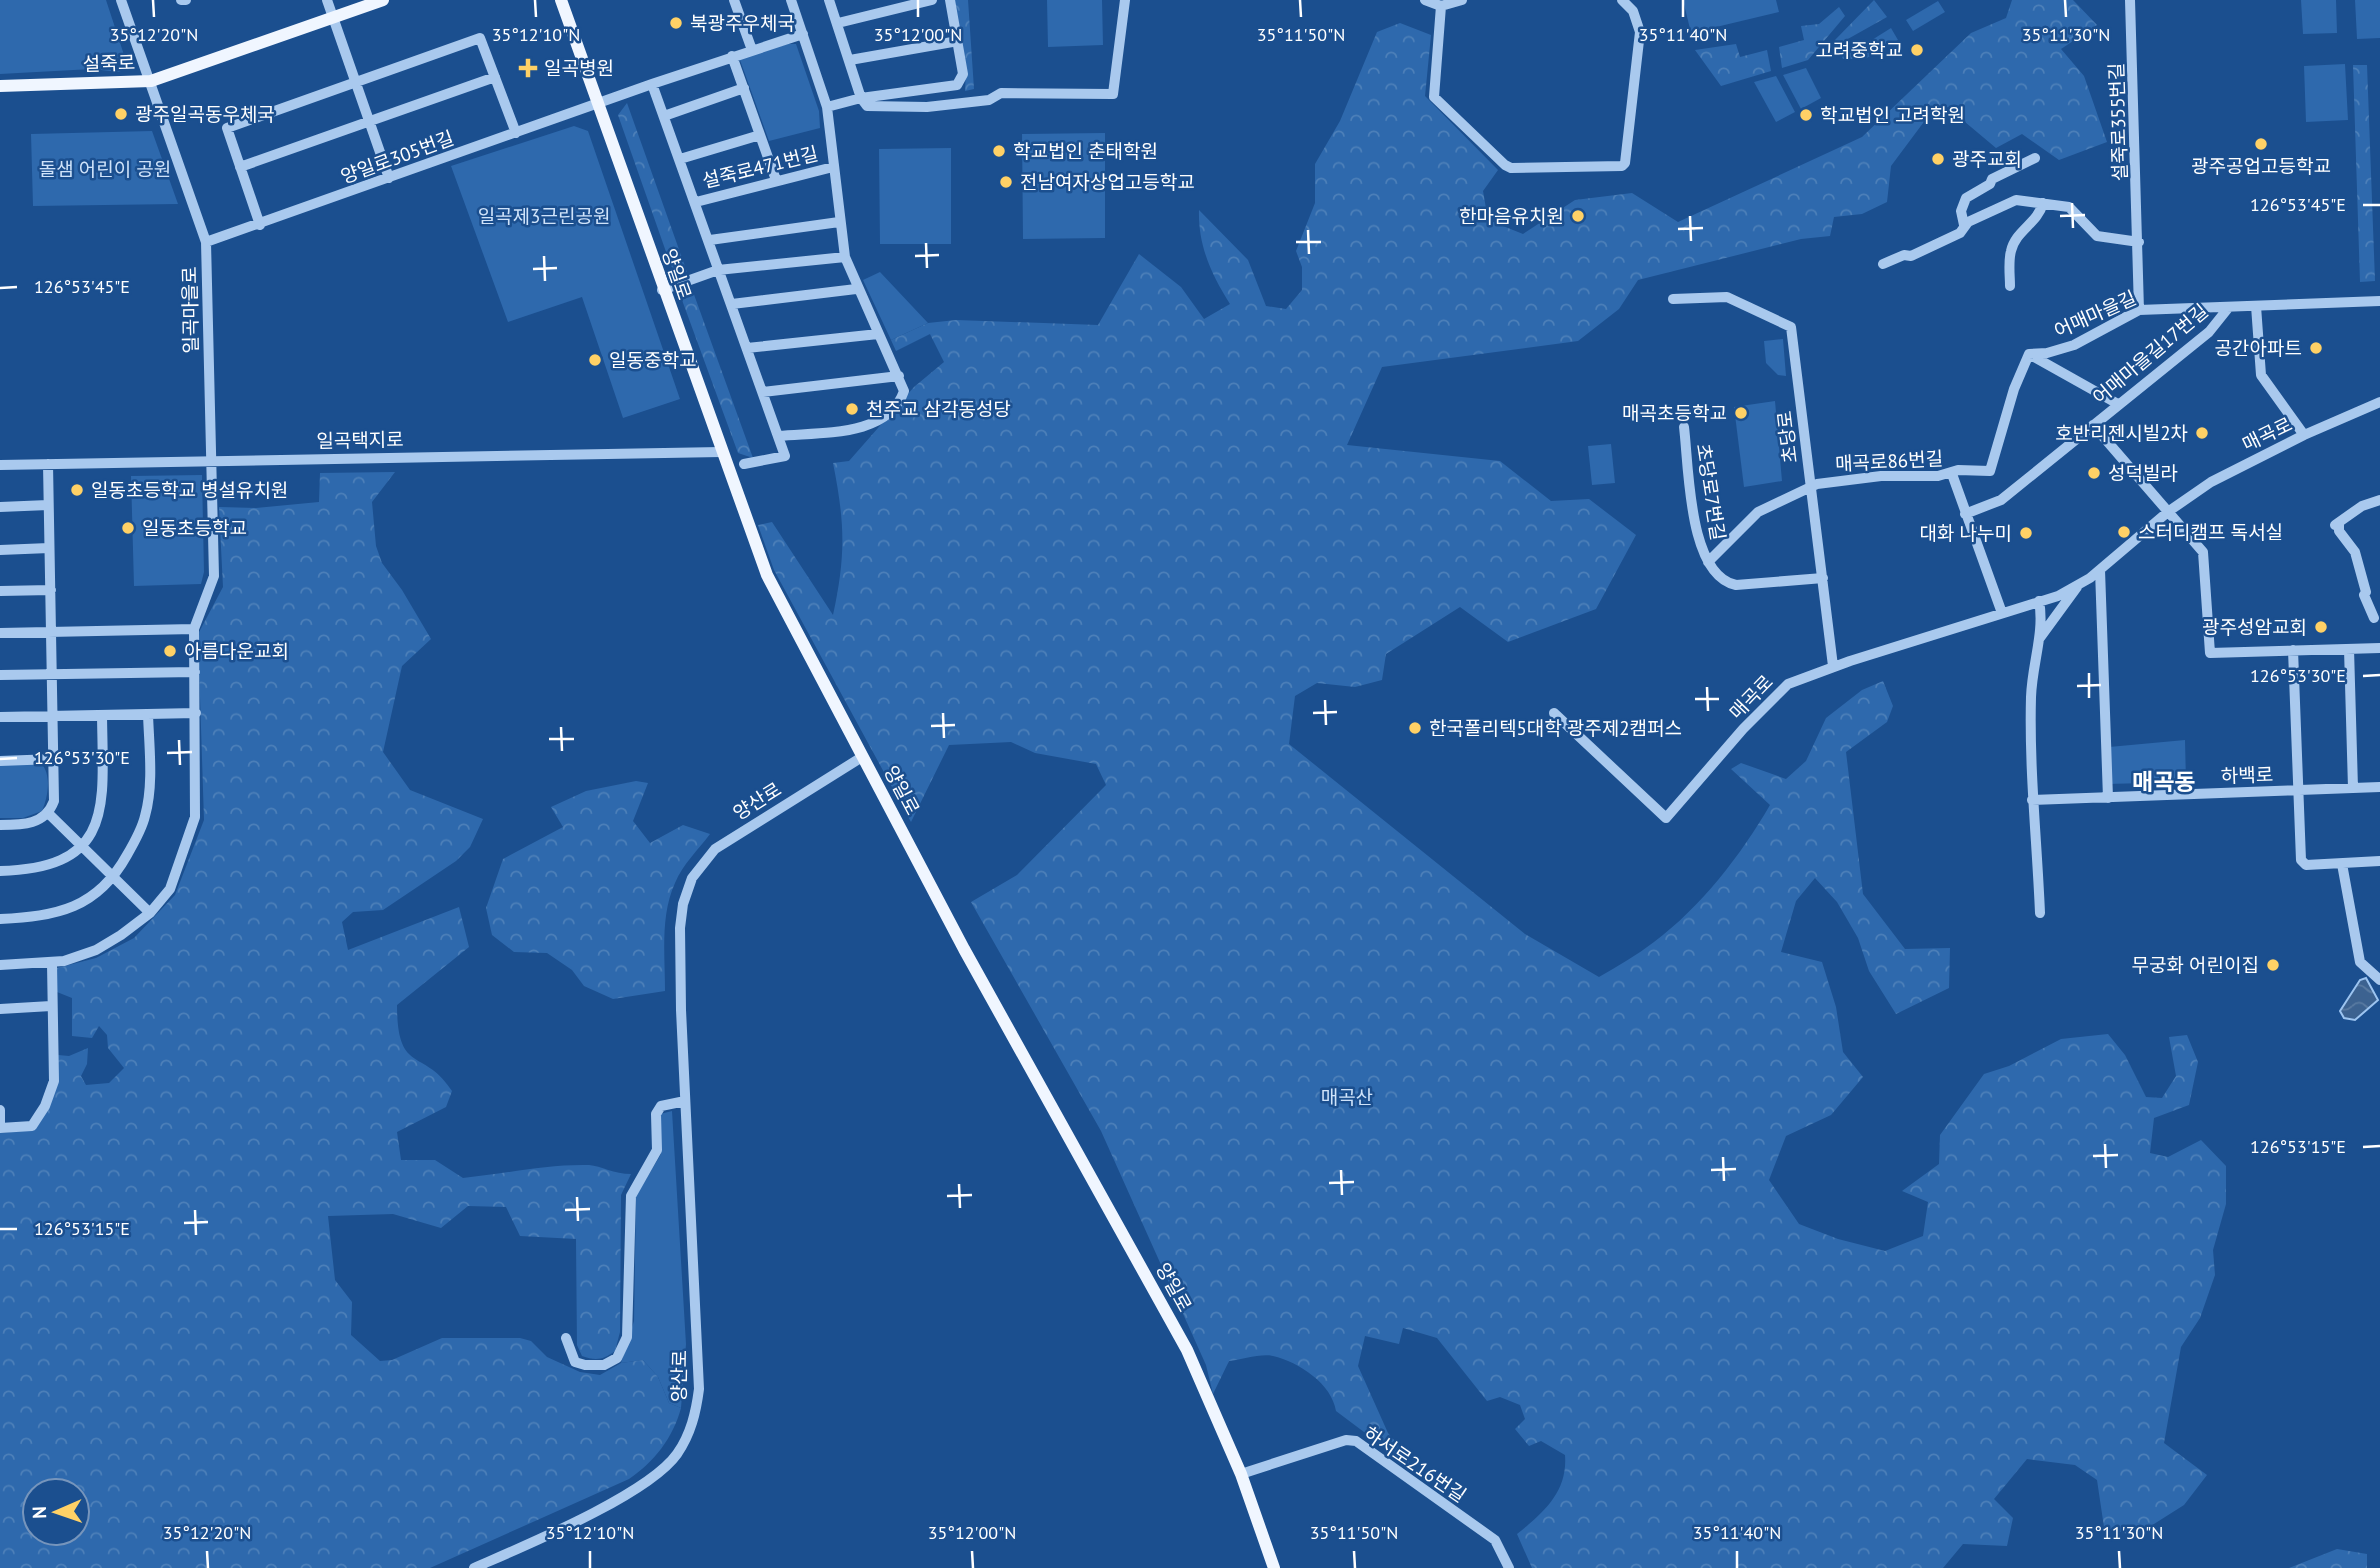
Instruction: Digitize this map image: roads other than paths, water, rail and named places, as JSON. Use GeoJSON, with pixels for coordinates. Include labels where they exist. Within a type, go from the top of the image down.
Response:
{"type":"FeatureCollection","features":[{"type":"Feature","properties":{"kind":"main road","name":"설죽로"},"geometry":{"type":"LineString","coordinates":[[0,86],[151,81],[383,0]]}},
{"type":"Feature","properties":{"kind":"main road","name":"양일로"},"geometry":{"type":"LineString","coordinates":[[561,0],[662,290],[767,575],[964,949],[1187,1350],[1241,1474],[1274,1568]]}},
{"type":"Feature","properties":{"kind":"street","name":"일곡마을로"},"geometry":{"type":"LineString","coordinates":[[0,965],[52,964],[96,950],[149,913],[170,889],[195,817],[194,629],[214,576],[209,461],[206,242],[121,0]]}},
{"type":"Feature","properties":{"kind":"street"},"geometry":{"type":"LineString","coordinates":[[327,0],[388,178]]}},
{"type":"Feature","properties":{"kind":"street"},"geometry":{"type":"LineString","coordinates":[[734,0],[752,50]]}},
{"type":"Feature","properties":{"kind":"street","name":"설죽로471번길"},"geometry":{"type":"LineString","coordinates":[[791,0],[827,107],[845,257],[856,289],[899,376]]}},
{"type":"Feature","properties":{"kind":"street"},"geometry":{"type":"LineString","coordinates":[[829,0],[861,99],[867,106],[888,108],[989,100],[1001,93],[1113,94],[1125,0]]}},
{"type":"Feature","properties":{"kind":"street"},"geometry":{"type":"LineString","coordinates":[[838,23],[932,0]]}},
{"type":"Feature","properties":{"kind":"street"},"geometry":{"type":"LineString","coordinates":[[827,107],[861,99],[957,85],[963,74],[950,0]]}},
{"type":"Feature","properties":{"kind":"street"},"geometry":{"type":"LineString","coordinates":[[1425,0],[1441,6],[1462,0]]}},
{"type":"Feature","properties":{"kind":"street"},"geometry":{"type":"LineString","coordinates":[[1441,6],[1434,97],[1505,164],[1511,168],[1622,166],[1625,163],[1640,32],[1633,11],[1622,0]]}},
{"type":"Feature","properties":{"kind":"street","name":"설죽로355번길"},"geometry":{"type":"LineString","coordinates":[[2130,0],[2139,310]]}},
{"type":"Feature","properties":{"kind":"street"},"geometry":{"type":"LineString","coordinates":[[598,103],[803,34]]}},
{"type":"Feature","properties":{"kind":"street"},"geometry":{"type":"LineString","coordinates":[[260,225],[227,128],[480,38],[516,133]]}},
{"type":"Feature","properties":{"kind":"street"},"geometry":{"type":"LineString","coordinates":[[850,60],[958,41]]}},
{"type":"Feature","properties":{"kind":"street"},"geometry":{"type":"LineString","coordinates":[[733,56],[776,180]]}},
{"type":"Feature","properties":{"kind":"street"},"geometry":{"type":"LineString","coordinates":[[240,167],[495,77]]}},
{"type":"Feature","properties":{"kind":"street","name":"설죽로471번길"},"geometry":{"type":"LineString","coordinates":[[652,83],[785,456],[744,464]]}},
{"type":"Feature","properties":{"kind":"street"},"geometry":{"type":"LineString","coordinates":[[664,116],[744,88]]}},
{"type":"Feature","properties":{"kind":"street","name":"양일로305번길"},"geometry":{"type":"LineString","coordinates":[[206,242],[598,103]]}},
{"type":"Feature","properties":{"kind":"street","name":"설죽로471번길"},"geometry":{"type":"LineString","coordinates":[[680,159],[760,135]]}},
{"type":"Feature","properties":{"kind":"street"},"geometry":{"type":"LineString","coordinates":[[1964,225],[1961,211],[1966,198],[1990,184],[1992,179],[2035,158]]}},
{"type":"Feature","properties":{"kind":"street","name":"설죽로471번길"},"geometry":{"type":"LineString","coordinates":[[696,202],[833,167]]}},
{"type":"Feature","properties":{"kind":"street"},"geometry":{"type":"LineString","coordinates":[[1884,264],[1904,255],[1911,256],[1960,233],[1964,225],[2016,200],[2069,208],[2097,236],[2139,242]]}},
{"type":"Feature","properties":{"kind":"street"},"geometry":{"type":"LineString","coordinates":[[2010,286],[2011,251],[2017,237],[2040,212],[2043,204]]}},
{"type":"Feature","properties":{"kind":"street"},"geometry":{"type":"LineString","coordinates":[[710,240],[839,222]]}},
{"type":"Feature","properties":{"kind":"street"},"geometry":{"type":"LineString","coordinates":[[662,290],[718,270],[845,257]]}},
{"type":"Feature","properties":{"kind":"street"},"geometry":{"type":"LineString","coordinates":[[732,304],[856,289]]}},
{"type":"Feature","properties":{"kind":"street","name":"초당로"},"geometry":{"type":"LineString","coordinates":[[1673,299],[1727,297],[1791,327],[1833,666]]}},
{"type":"Feature","properties":{"kind":"street","name":"어매마을길"},"geometry":{"type":"LineString","coordinates":[[2029,354],[2047,353],[2074,345],[2139,310],[2380,302]]}},
{"type":"Feature","properties":{"kind":"street"},"geometry":{"type":"LineString","coordinates":[[2256,306],[2261,375],[2304,435]]}},
{"type":"Feature","properties":{"kind":"street","name":"어매마을길17번길"},"geometry":{"type":"LineString","coordinates":[[1965,514],[2001,500],[2209,332],[2229,307]]}},
{"type":"Feature","properties":{"kind":"street"},"geometry":{"type":"LineString","coordinates":[[747,348],[878,334]]}},
{"type":"Feature","properties":{"kind":"street"},"geometry":{"type":"LineString","coordinates":[[1952,474],[1958,470],[1990,471],[2014,389],[2029,354],[2118,404]]}},
{"type":"Feature","properties":{"kind":"street"},"geometry":{"type":"LineString","coordinates":[[762,392],[899,376],[904,391],[901,398],[873,425],[779,436]]}},
{"type":"Feature","properties":{"kind":"street","name":"매곡로"},"geometry":{"type":"LineString","coordinates":[[1554,712],[1666,818],[1778,692],[1797,680],[2077,587],[2169,511],[2220,477],[2304,435],[2380,402]]}},
{"type":"Feature","properties":{"kind":"street","name":"어매마을길17번길"},"geometry":{"type":"LineString","coordinates":[[2093,425],[2203,552],[2210,653],[2293,650]]}},
{"type":"Feature","properties":{"kind":"street","name":"초당로7번길"},"geometry":{"type":"LineString","coordinates":[[1684,427],[1699,541],[1708,562],[1721,579],[1737,585],[1823,578]]}},
{"type":"Feature","properties":{"kind":"street","name":"일곡택지로"},"geometry":{"type":"LineString","coordinates":[[0,466],[721,452]]}},
{"type":"Feature","properties":{"kind":"street"},"geometry":{"type":"LineString","coordinates":[[0,825],[34,823],[49,814],[54,802],[48,464]]}},
{"type":"Feature","properties":{"kind":"street","name":"매곡로86번길"},"geometry":{"type":"LineString","coordinates":[[1708,562],[1750,517],[1810,486],[1881,476],[1938,477],[1952,474],[2002,613]]}},
{"type":"Feature","properties":{"kind":"street"},"geometry":{"type":"LineString","coordinates":[[2374,618],[2364,594],[2366,592],[2355,552],[2336,525],[2362,506],[2380,500]]}},
{"type":"Feature","properties":{"kind":"street"},"geometry":{"type":"LineString","coordinates":[[0,507],[48,505]]}},
{"type":"Feature","properties":{"kind":"street"},"geometry":{"type":"LineString","coordinates":[[0,550],[49,548]]}},
{"type":"Feature","properties":{"kind":"street"},"geometry":{"type":"LineString","coordinates":[[2100,570],[2108,798]]}},
{"type":"Feature","properties":{"kind":"street","name":"매곡로"},"geometry":{"type":"LineString","coordinates":[[2039,640],[2077,587]]}},
{"type":"Feature","properties":{"kind":"street"},"geometry":{"type":"LineString","coordinates":[[0,591],[51,590]]}},
{"type":"Feature","properties":{"kind":"street","name":"매곡로"},"geometry":{"type":"LineString","coordinates":[[2039,601],[2042,613],[2031,696],[2032,800],[2036,822],[2040,913]]}},
{"type":"Feature","properties":{"kind":"street"},"geometry":{"type":"LineString","coordinates":[[0,633],[194,629]]}},
{"type":"Feature","properties":{"kind":"street"},"geometry":{"type":"LineString","coordinates":[[2380,648],[2293,650],[2302,862],[2380,862]]}},
{"type":"Feature","properties":{"kind":"street"},"geometry":{"type":"LineString","coordinates":[[2349,649],[2353,788]]}},
{"type":"Feature","properties":{"kind":"street"},"geometry":{"type":"LineString","coordinates":[[0,675],[195,672]]}},
{"type":"Feature","properties":{"kind":"street"},"geometry":{"type":"LineString","coordinates":[[0,717],[196,713]]}},
{"type":"Feature","properties":{"kind":"street"},"geometry":{"type":"LineString","coordinates":[[0,919],[42,916],[91,897],[114,878],[145,816],[149,780],[148,714]]}},
{"type":"Feature","properties":{"kind":"street"},"geometry":{"type":"LineString","coordinates":[[0,871],[29,870],[64,860],[82,847],[97,821],[103,799],[102,715]]}},
{"type":"Feature","properties":{"kind":"street","name":"양산로"},"geometry":{"type":"LineString","coordinates":[[474,1568],[650,1481],[683,1444],[695,1416],[699,1389],[685,1101],[680,928],[692,878],[708,856],[725,841],[862,757]]}},
{"type":"Feature","properties":{"kind":"street"},"geometry":{"type":"LineString","coordinates":[[0,761],[54,759]]}},
{"type":"Feature","properties":{"kind":"street","name":"하백로"},"geometry":{"type":"LineString","coordinates":[[2032,800],[2380,787]]}},
{"type":"Feature","properties":{"kind":"street"},"geometry":{"type":"LineString","coordinates":[[49,814],[149,913]]}},
{"type":"Feature","properties":{"kind":"street"},"geometry":{"type":"LineString","coordinates":[[2342,864],[2360,962],[2380,980]]}},
{"type":"Feature","properties":{"kind":"street"},"geometry":{"type":"LineString","coordinates":[[0,1110],[0,1128],[32,1126],[46,1106],[54,1081],[52,964]]}},
{"type":"Feature","properties":{"kind":"street"},"geometry":{"type":"LineString","coordinates":[[0,1009],[51,1006]]}},
{"type":"Feature","properties":{"kind":"street"},"geometry":{"type":"LineString","coordinates":[[566,1338],[575,1362],[604,1365],[617,1358],[627,1336],[631,1196],[657,1150],[656,1114],[662,1106],[685,1101]]}},
{"type":"Feature","properties":{"kind":"street","name":"하서로216번길"},"geometry":{"type":"LineString","coordinates":[[1241,1474],[1346,1440],[1356,1441],[1495,1540],[1509,1568]]}},
{"type":"Feature","properties":{"kind":"water"},"geometry":{"type":"Polygon","coordinates":[[[2366,978],[2378,1000],[2355,1020],[2344,1018],[2340,1011],[2360,980],[2366,978]]]}},
{"type":"Feature","properties":{"kind":"place","name":"북광주우체국"},"geometry":{"type":"Point","coordinates":[676,23]}},
{"type":"Feature","properties":{"kind":"place","name":"고려중학교"},"geometry":{"type":"Point","coordinates":[1917,50]}},
{"type":"Feature","properties":{"kind":"place","name":"일곡병원"},"geometry":{"type":"Point","coordinates":[528,68]}},
{"type":"Feature","properties":{"kind":"place","name":"광주일곡동우체국"},"geometry":{"type":"Point","coordinates":[121,114]}},
{"type":"Feature","properties":{"kind":"place","name":"학교법인 고려학원"},"geometry":{"type":"Point","coordinates":[1806,115]}},
{"type":"Feature","properties":{"kind":"place","name":"광주공업고등학교"},"geometry":{"type":"Point","coordinates":[2261,144]}},
{"type":"Feature","properties":{"kind":"place","name":"학교법인 춘태학원"},"geometry":{"type":"Point","coordinates":[999,151]}},
{"type":"Feature","properties":{"kind":"place","name":"광주교회"},"geometry":{"type":"Point","coordinates":[1938,159]}},
{"type":"Feature","properties":{"kind":"place","name":"전남여자상업고등학교"},"geometry":{"type":"Point","coordinates":[1006,182]}},
{"type":"Feature","properties":{"kind":"place","name":"한마음유치원"},"geometry":{"type":"Point","coordinates":[1578,216]}},
{"type":"Feature","properties":{"kind":"place","name":"공간아파트"},"geometry":{"type":"Point","coordinates":[2316,348]}},
{"type":"Feature","properties":{"kind":"place","name":"일동중학교"},"geometry":{"type":"Point","coordinates":[595,360]}},
{"type":"Feature","properties":{"kind":"place","name":"천주교 삼각동성당"},"geometry":{"type":"Point","coordinates":[852,409]}},
{"type":"Feature","properties":{"kind":"place","name":"매곡초등학교"},"geometry":{"type":"Point","coordinates":[1741,413]}},
{"type":"Feature","properties":{"kind":"place","name":"호반리젠시빌2차"},"geometry":{"type":"Point","coordinates":[2202,433]}},
{"type":"Feature","properties":{"kind":"place","name":"성덕빌라"},"geometry":{"type":"Point","coordinates":[2094,473]}},
{"type":"Feature","properties":{"kind":"place","name":"일동초등학교 병설유치원"},"geometry":{"type":"Point","coordinates":[77,490]}},
{"type":"Feature","properties":{"kind":"place","name":"일동초등학교"},"geometry":{"type":"Point","coordinates":[128,528]}},
{"type":"Feature","properties":{"kind":"place","name":"스터디캠프 독서실"},"geometry":{"type":"Point","coordinates":[2124,532]}},
{"type":"Feature","properties":{"kind":"place","name":"대화 나누미"},"geometry":{"type":"Point","coordinates":[2026,533]}},
{"type":"Feature","properties":{"kind":"place","name":"광주성암교회"},"geometry":{"type":"Point","coordinates":[2321,627]}},
{"type":"Feature","properties":{"kind":"place","name":"아름다운교회"},"geometry":{"type":"Point","coordinates":[170,651]}},
{"type":"Feature","properties":{"kind":"place","name":"한국폴리텍5대학 광주제2캠퍼스"},"geometry":{"type":"Point","coordinates":[1415,728]}},
{"type":"Feature","properties":{"kind":"place","name":"무궁화 어린이집"},"geometry":{"type":"Point","coordinates":[2273,965]}},
{"type":"Feature","properties":{"kind":"district","name":"매곡동"},"geometry":{"type":"Point","coordinates":[2164,782]}},
{"type":"Feature","properties":{"kind":"park label","name":"돌샘 어린이 공원"},"geometry":{"type":"Point","coordinates":[105,169]}},
{"type":"Feature","properties":{"kind":"park label","name":"일곡제3근린공원"},"geometry":{"type":"Point","coordinates":[544,216]}},
{"type":"Feature","properties":{"kind":"park label","name":"매곡산"},"geometry":{"type":"Point","coordinates":[1347,1097]}}]}
